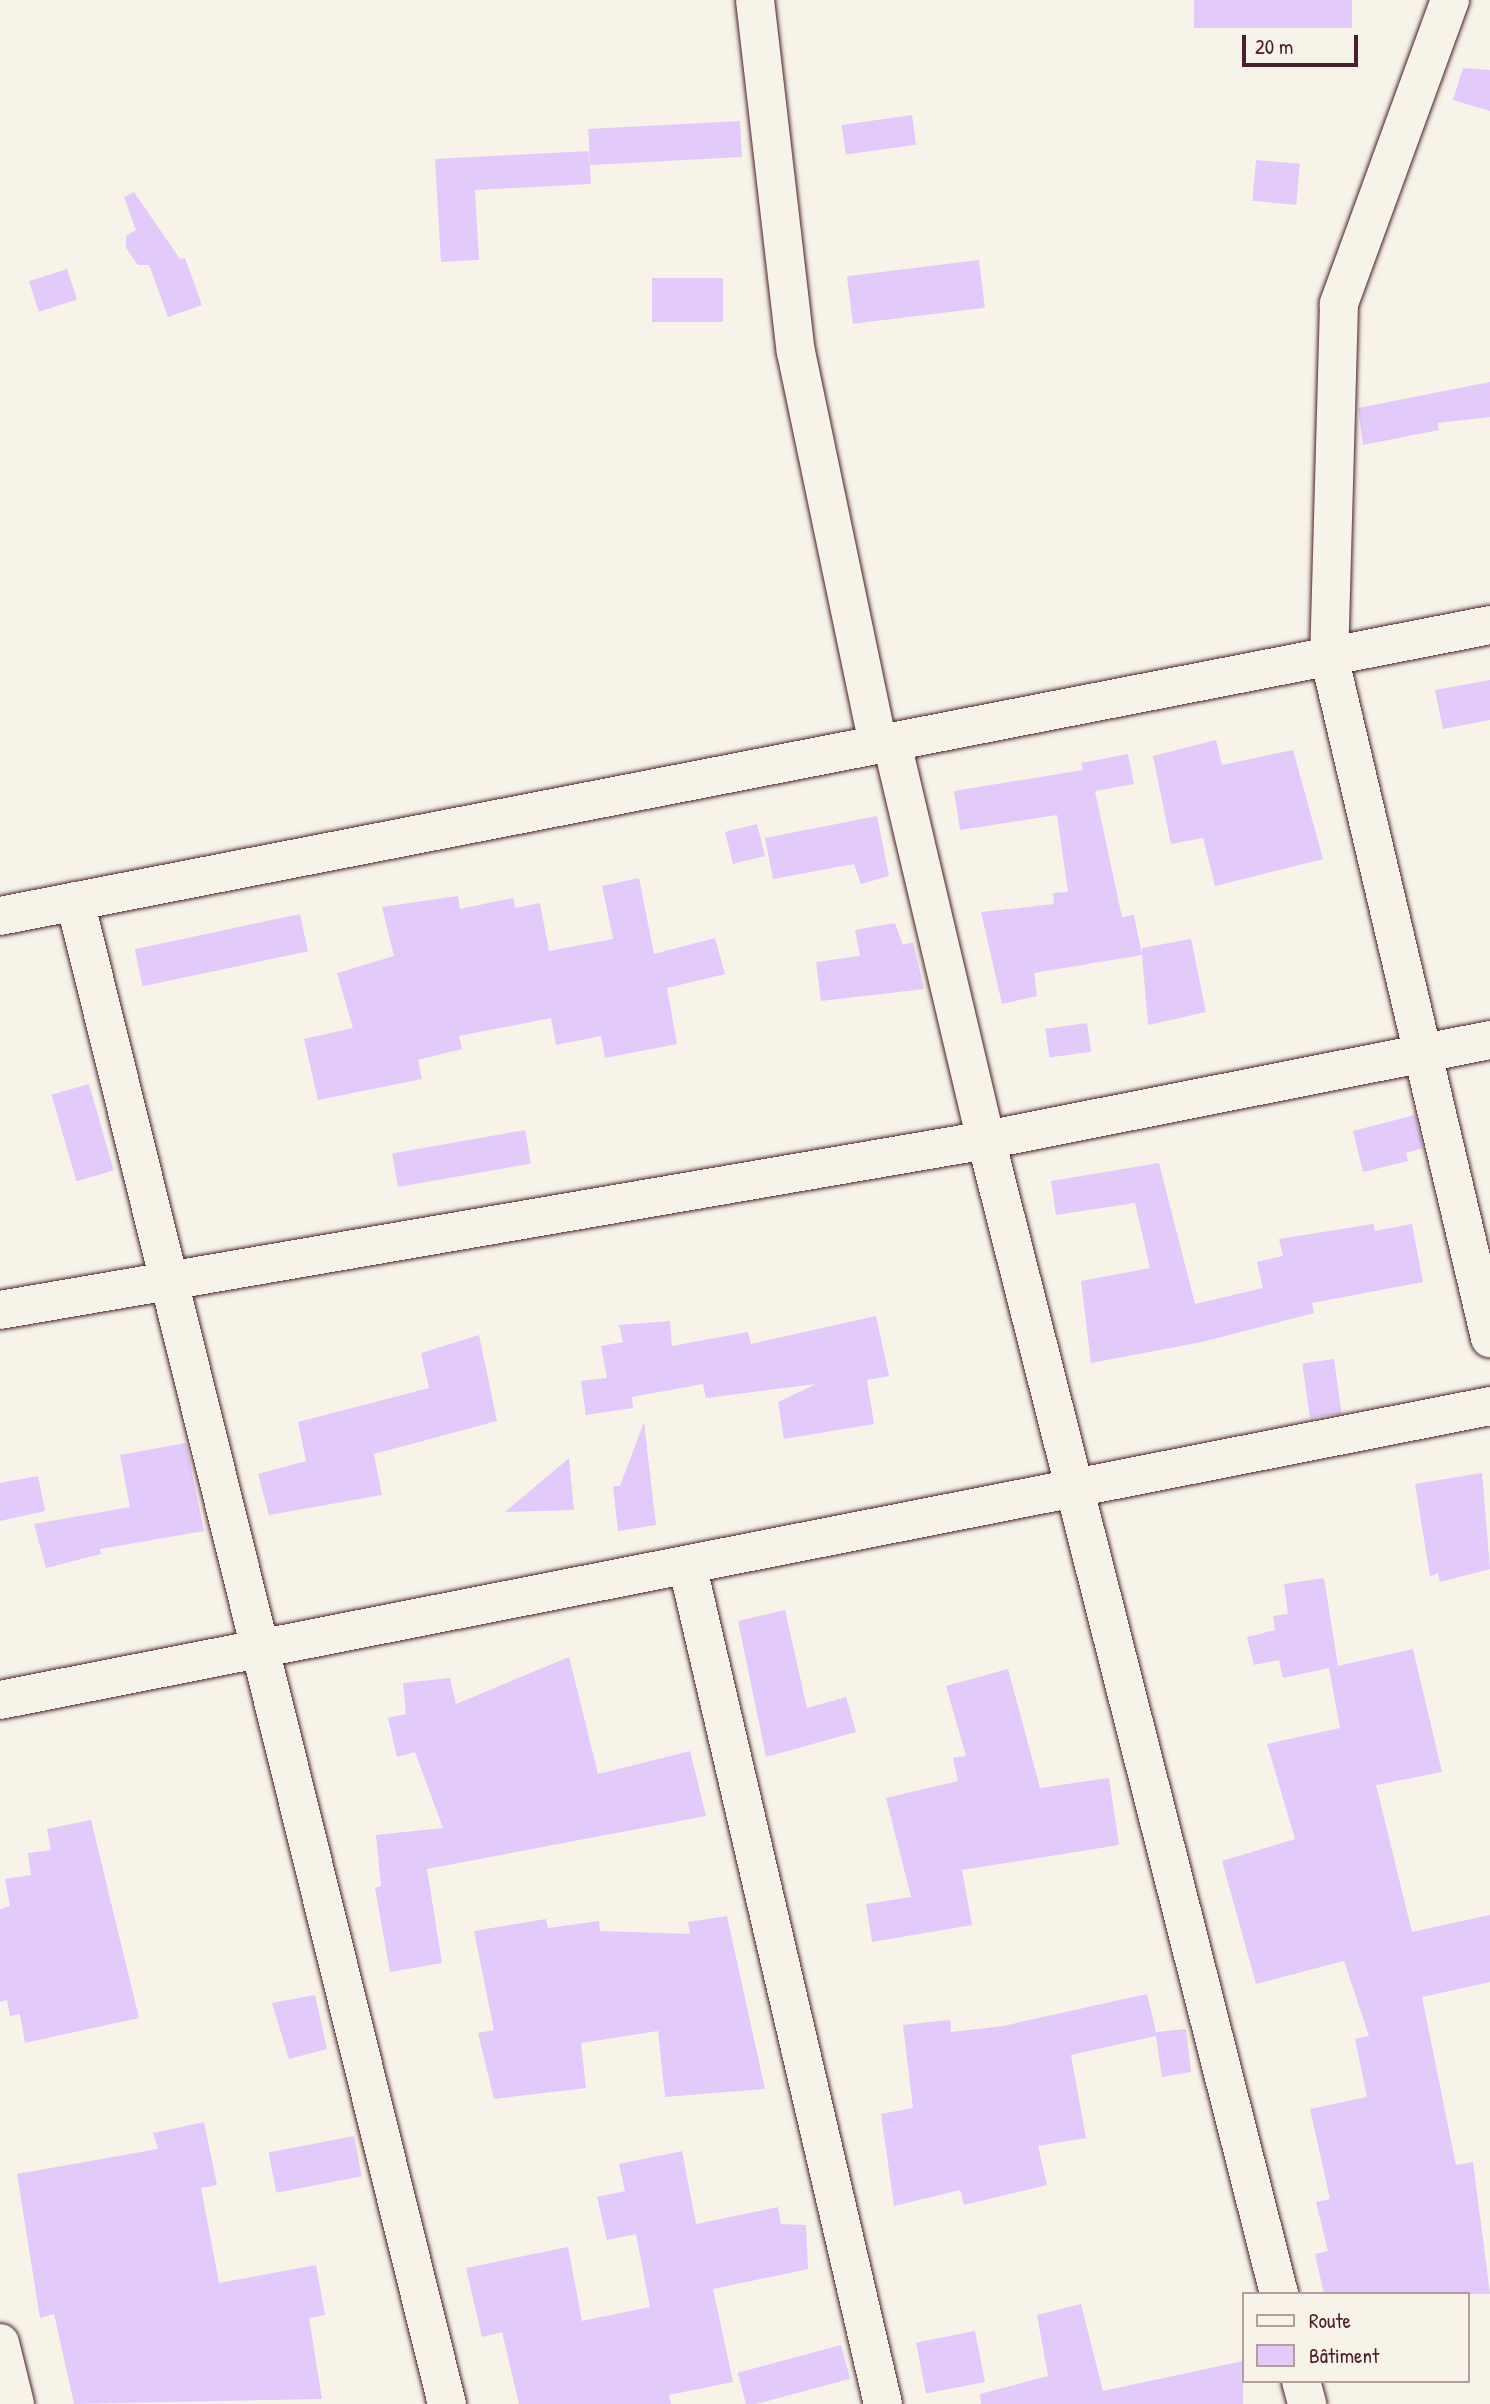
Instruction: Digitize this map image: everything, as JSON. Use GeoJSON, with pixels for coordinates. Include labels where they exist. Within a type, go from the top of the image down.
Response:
{"type":"FeatureCollection","features":[{"type":"Feature","properties":{"kind":"street"},"geometry":{"type":"LineString","coordinates":[[755,0],[796,352],[885,744],[1078,1487],[1279,2292]]}},
{"type":"Feature","properties":{"kind":"street"},"geometry":{"type":"LineString","coordinates":[[1450,0],[1339,304],[1329,656],[1490,1338]]}},
{"type":"Feature","properties":{"kind":"street"},"geometry":{"type":"LineString","coordinates":[[0,916],[1490,625]]}},
{"type":"Feature","properties":{"kind":"street"},"geometry":{"type":"LineString","coordinates":[[75,901],[447,2404]]}},
{"type":"Feature","properties":{"kind":"street"},"geometry":{"type":"LineString","coordinates":[[0,1310],[986,1140],[1424,1056],[1490,1040]]}},
{"type":"Feature","properties":{"kind":"street"},"geometry":{"type":"LineString","coordinates":[[0,1700],[688,1568],[1078,1487],[1490,1406]]}},
{"type":"Feature","properties":{"kind":"street"},"geometry":{"type":"LineString","coordinates":[[688,1568],[883,2404]]}},
{"type":"Feature","properties":{"kind":"street"},"geometry":{"type":"LineString","coordinates":[[0,2343],[15,2404]]}},
{"type":"Feature","properties":{"kind":"street"},"geometry":{"type":"LineString","coordinates":[[1302,2383],[1307,2404]]}},
{"type":"Feature","properties":{"kind":"building"},"geometry":{"type":"Polygon","coordinates":[[[1194,0],[1352,0],[1352,28],[1194,28],[1194,0]]]}},
{"type":"Feature","properties":{"kind":"building"},"geometry":{"type":"Polygon","coordinates":[[[1463,68],[1490,70],[1490,111],[1453,100],[1463,68]]]}},
{"type":"Feature","properties":{"kind":"building"},"geometry":{"type":"Polygon","coordinates":[[[912,115],[916,145],[846,155],[842,125],[912,115]]]}},
{"type":"Feature","properties":{"kind":"building"},"geometry":{"type":"Polygon","coordinates":[[[740,121],[742,157],[590,165],[588,129],[740,121]]]}},
{"type":"Feature","properties":{"kind":"building"},"geometry":{"type":"Polygon","coordinates":[[[589,151],[591,184],[475,190],[479,260],[441,262],[435,159],[589,151]]]}},
{"type":"Feature","properties":{"kind":"building"},"geometry":{"type":"Polygon","coordinates":[[[1256,160],[1300,164],[1296,205],[1252,201],[1256,160]]]}},
{"type":"Feature","properties":{"kind":"building"},"geometry":{"type":"Polygon","coordinates":[[[134,192],[180,259],[185,258],[202,305],[168,317],[149,265],[138,265],[126,248],[126,236],[136,230],[124,197],[134,192]]]}},
{"type":"Feature","properties":{"kind":"building"},"geometry":{"type":"Polygon","coordinates":[[[979,260],[985,308],[853,324],[847,276],[979,260]]]}},
{"type":"Feature","properties":{"kind":"building"},"geometry":{"type":"Polygon","coordinates":[[[67,269],[77,299],[39,312],[29,281],[67,269]]]}},
{"type":"Feature","properties":{"kind":"building"},"geometry":{"type":"Polygon","coordinates":[[[652,278],[723,278],[723,322],[652,322],[652,278]]]}},
{"type":"Feature","properties":{"kind":"building"},"geometry":{"type":"Polygon","coordinates":[[[1490,382],[1490,417],[1438,423],[1439,430],[1363,445],[1358,408],[1490,382]]]}},
{"type":"Feature","properties":{"kind":"building"},"geometry":{"type":"Polygon","coordinates":[[[1490,680],[1490,720],[1443,729],[1435,690],[1490,680]]]}},
{"type":"Feature","properties":{"kind":"building"},"geometry":{"type":"Polygon","coordinates":[[[1216,740],[1222,765],[1293,750],[1323,859],[1215,886],[1203,838],[1171,844],[1153,756],[1216,740]]]}},
{"type":"Feature","properties":{"kind":"building"},"geometry":{"type":"Polygon","coordinates":[[[1128,754],[1134,784],[1095,791],[1122,917],[1134,915],[1142,955],[1034,973],[1037,996],[1002,1004],[981,912],[1054,904],[1053,893],[1068,892],[1057,815],[960,830],[954,791],[1083,770],[1081,763],[1128,754]]]}},
{"type":"Feature","properties":{"kind":"building"},"geometry":{"type":"Polygon","coordinates":[[[877,816],[889,876],[861,884],[854,864],[773,879],[765,838],[877,816]]]}},
{"type":"Feature","properties":{"kind":"building"},"geometry":{"type":"Polygon","coordinates":[[[757,824],[765,856],[733,864],[725,832],[757,824]]]}},
{"type":"Feature","properties":{"kind":"building"},"geometry":{"type":"Polygon","coordinates":[[[639,878],[654,954],[715,938],[725,974],[667,988],[677,1044],[605,1058],[601,1036],[556,1045],[551,1018],[459,1036],[462,1049],[418,1060],[422,1079],[318,1100],[304,1039],[353,1028],[337,973],[394,956],[382,907],[458,896],[460,909],[513,898],[515,908],[540,903],[549,951],[613,939],[602,886],[639,878]]]}},
{"type":"Feature","properties":{"kind":"building"},"geometry":{"type":"Polygon","coordinates":[[[300,914],[308,951],[143,986],[135,949],[300,914]]]}},
{"type":"Feature","properties":{"kind":"building"},"geometry":{"type":"Polygon","coordinates":[[[895,923],[903,945],[913,942],[924,989],[821,1001],[816,962],[860,956],[855,930],[895,923]]]}},
{"type":"Feature","properties":{"kind":"building"},"geometry":{"type":"Polygon","coordinates":[[[1191,939],[1206,1012],[1148,1025],[1142,948],[1191,939]]]}},
{"type":"Feature","properties":{"kind":"building"},"geometry":{"type":"Polygon","coordinates":[[[1087,1023],[1091,1052],[1049,1058],[1045,1029],[1087,1023]]]}},
{"type":"Feature","properties":{"kind":"building"},"geometry":{"type":"Polygon","coordinates":[[[89,1084],[114,1171],[76,1181],[52,1095],[89,1084]]]}},
{"type":"Feature","properties":{"kind":"building"},"geometry":{"type":"Polygon","coordinates":[[[1415,1115],[1423,1148],[1406,1153],[1408,1161],[1363,1172],[1353,1131],[1415,1115]]]}},
{"type":"Feature","properties":{"kind":"building"},"geometry":{"type":"Polygon","coordinates":[[[525,1130],[531,1163],[398,1187],[392,1153],[525,1130]]]}},
{"type":"Feature","properties":{"kind":"building"},"geometry":{"type":"Polygon","coordinates":[[[1159,1163],[1195,1304],[1263,1288],[1257,1262],[1283,1256],[1279,1239],[1373,1224],[1375,1231],[1412,1224],[1423,1282],[1312,1303],[1314,1313],[1202,1342],[1091,1363],[1081,1281],[1150,1268],[1135,1203],[1056,1215],[1051,1181],[1159,1163]]]}},
{"type":"Feature","properties":{"kind":"building"},"geometry":{"type":"Polygon","coordinates":[[[876,1316],[889,1376],[867,1380],[874,1424],[784,1439],[778,1402],[816,1384],[706,1398],[703,1384],[632,1397],[633,1408],[586,1415],[581,1381],[607,1378],[601,1346],[623,1342],[619,1325],[670,1321],[672,1346],[748,1332],[751,1344],[876,1316]]]}},
{"type":"Feature","properties":{"kind":"building"},"geometry":{"type":"Polygon","coordinates":[[[479,1335],[497,1421],[374,1454],[382,1495],[269,1515],[258,1474],[306,1461],[298,1422],[429,1388],[421,1353],[479,1335]]]}},
{"type":"Feature","properties":{"kind":"building"},"geometry":{"type":"Polygon","coordinates":[[[1334,1359],[1342,1413],[1310,1418],[1302,1363],[1334,1359]]]}},
{"type":"Feature","properties":{"kind":"building"},"geometry":{"type":"Polygon","coordinates":[[[644,1422],[656,1525],[618,1531],[613,1486],[620,1486],[644,1422]]]}},
{"type":"Feature","properties":{"kind":"building"},"geometry":{"type":"Polygon","coordinates":[[[186,1443],[204,1531],[100,1549],[101,1554],[46,1568],[34,1524],[130,1507],[120,1455],[186,1443]]]}},
{"type":"Feature","properties":{"kind":"building"},"geometry":{"type":"Polygon","coordinates":[[[569,1458],[574,1510],[505,1512],[569,1458]]]}},
{"type":"Feature","properties":{"kind":"building"},"geometry":{"type":"Polygon","coordinates":[[[1482,1473],[1490,1569],[1440,1582],[1438,1573],[1430,1576],[1415,1484],[1482,1473]]]}},
{"type":"Feature","properties":{"kind":"building"},"geometry":{"type":"Polygon","coordinates":[[[38,1476],[45,1511],[0,1521],[0,1483],[38,1476]]]}},
{"type":"Feature","properties":{"kind":"building"},"geometry":{"type":"Polygon","coordinates":[[[1324,1578],[1338,1666],[1413,1649],[1442,1772],[1376,1785],[1412,1932],[1490,1915],[1490,1982],[1422,1997],[1456,2165],[1473,2162],[1490,2294],[1324,2292],[1315,2254],[1328,2251],[1316,2202],[1330,2199],[1310,2109],[1367,2097],[1355,2039],[1369,2036],[1344,1961],[1256,1984],[1222,1861],[1295,1839],[1267,1744],[1340,1728],[1329,1668],[1283,1678],[1279,1660],[1254,1665],[1247,1637],[1275,1630],[1273,1616],[1288,1614],[1284,1584],[1324,1578]]]}},
{"type":"Feature","properties":{"kind":"building"},"geometry":{"type":"Polygon","coordinates":[[[785,1610],[807,1708],[846,1697],[856,1732],[766,1757],[738,1621],[785,1610]]]}},
{"type":"Feature","properties":{"kind":"building"},"geometry":{"type":"Polygon","coordinates":[[[569,1657],[598,1774],[690,1751],[706,1816],[427,1869],[442,1963],[390,1972],[375,1888],[381,1886],[376,1835],[443,1828],[415,1752],[397,1757],[388,1718],[406,1714],[403,1683],[450,1678],[456,1704],[569,1657]]]}},
{"type":"Feature","properties":{"kind":"building"},"geometry":{"type":"Polygon","coordinates":[[[1008,1669],[1040,1788],[1109,1778],[1119,1845],[962,1870],[972,1925],[872,1942],[866,1904],[911,1897],[886,1798],[958,1781],[953,1758],[966,1756],[946,1686],[1008,1669]]]}},
{"type":"Feature","properties":{"kind":"building"},"geometry":{"type":"Polygon","coordinates":[[[91,1820],[139,2018],[25,2043],[20,2014],[10,2016],[7,2000],[0,2002],[0,1909],[10,1906],[5,1879],[31,1875],[28,1853],[51,1850],[47,1829],[91,1820]]]}},
{"type":"Feature","properties":{"kind":"building"},"geometry":{"type":"Polygon","coordinates":[[[727,1916],[765,2089],[665,2097],[658,2031],[581,2043],[586,2088],[494,2099],[478,2033],[494,2030],[474,1931],[546,1919],[548,1928],[599,1921],[600,1931],[690,1934],[688,1922],[727,1916]]]}},
{"type":"Feature","properties":{"kind":"building"},"geometry":{"type":"Polygon","coordinates":[[[1147,1994],[1156,2032],[1186,2029],[1191,2072],[1162,2077],[1156,2036],[1071,2055],[1086,2138],[1038,2146],[1047,2185],[964,2205],[960,2190],[894,2206],[881,2114],[913,2108],[903,2025],[950,2020],[951,2032],[1003,2026],[1147,1994]]]}},
{"type":"Feature","properties":{"kind":"building"},"geometry":{"type":"Polygon","coordinates":[[[315,1995],[327,2049],[289,2059],[272,2003],[315,1995]]]}},
{"type":"Feature","properties":{"kind":"building"},"geometry":{"type":"Polygon","coordinates":[[[204,2122],[217,2185],[201,2188],[219,2283],[316,2265],[325,2315],[309,2318],[322,2399],[74,2404],[54,2314],[40,2318],[17,2174],[158,2149],[153,2133],[204,2122]]]}},
{"type":"Feature","properties":{"kind":"building"},"geometry":{"type":"Polygon","coordinates":[[[354,2136],[362,2176],[276,2193],[269,2153],[354,2136]]]}},
{"type":"Feature","properties":{"kind":"building"},"geometry":{"type":"Polygon","coordinates":[[[682,2151],[696,2224],[778,2207],[781,2224],[806,2225],[808,2269],[713,2289],[733,2382],[669,2395],[671,2404],[519,2404],[502,2332],[482,2337],[466,2268],[568,2247],[582,2321],[650,2307],[636,2234],[607,2240],[597,2197],[625,2191],[619,2164],[682,2151]]]}},
{"type":"Feature","properties":{"kind":"building"},"geometry":{"type":"Polygon","coordinates":[[[1081,2304],[1103,2391],[1242,2361],[1243,2404],[981,2404],[980,2394],[1048,2376],[1037,2315],[1081,2304]]]}},
{"type":"Feature","properties":{"kind":"building"},"geometry":{"type":"Polygon","coordinates":[[[975,2331],[985,2382],[926,2393],[916,2342],[975,2331]]]}},
{"type":"Feature","properties":{"kind":"building"},"geometry":{"type":"Polygon","coordinates":[[[841,2345],[850,2379],[756,2404],[746,2404],[738,2373],[841,2345]]]}}]}
